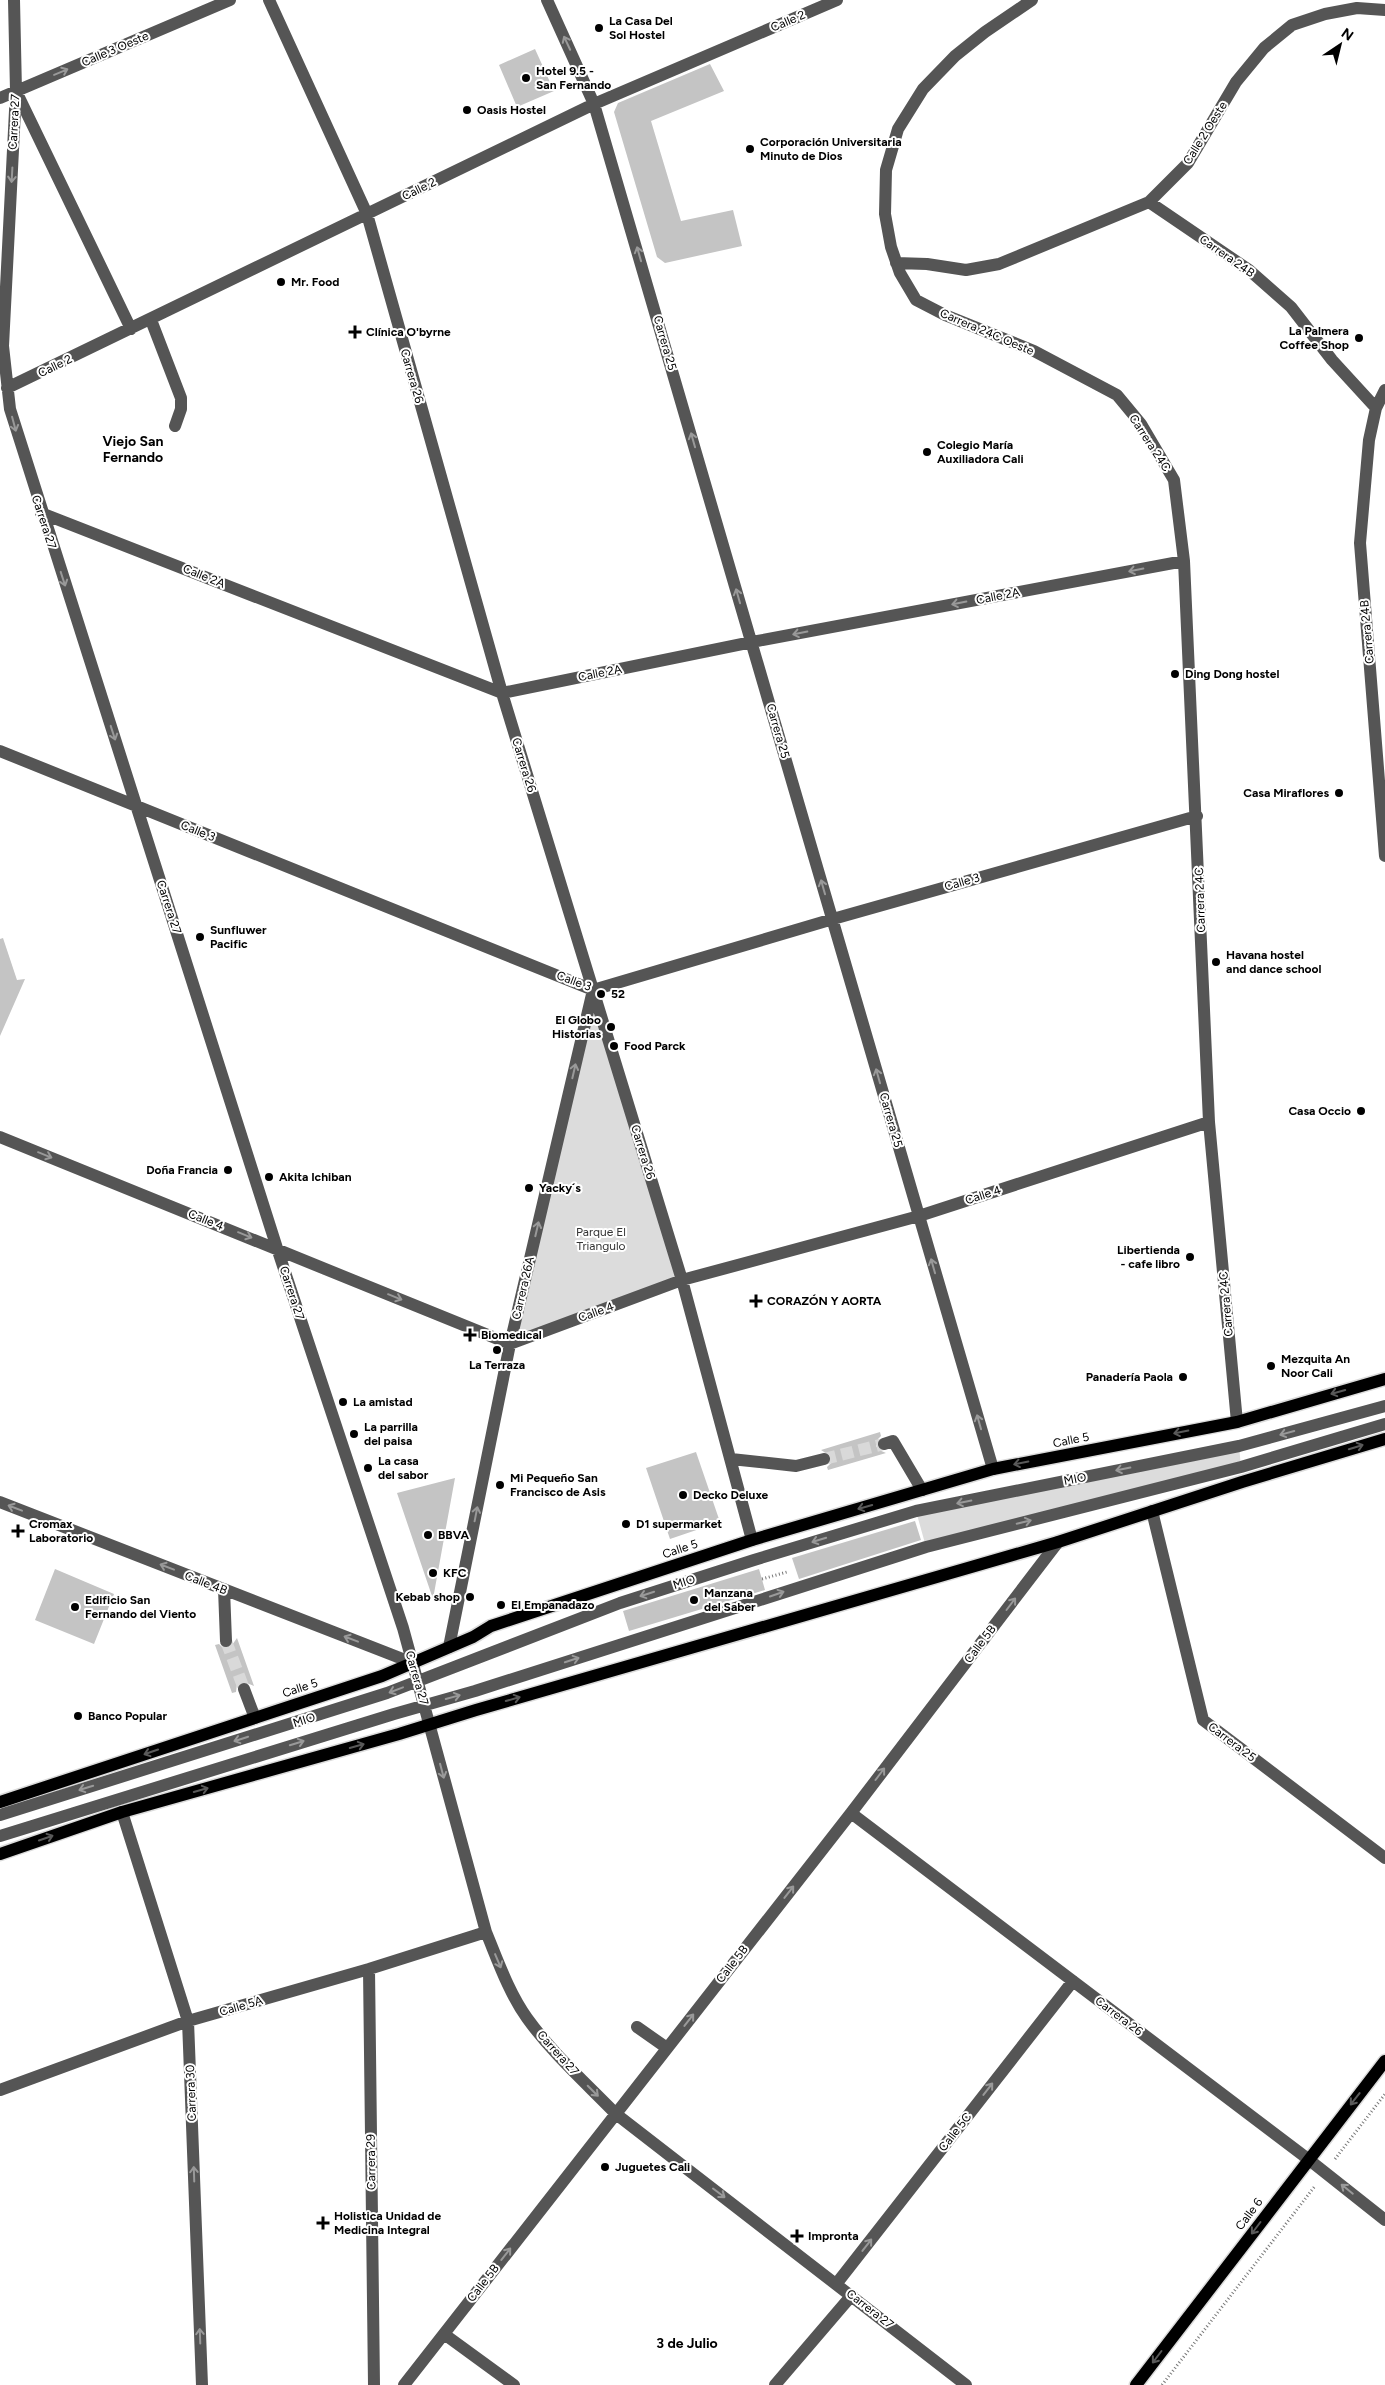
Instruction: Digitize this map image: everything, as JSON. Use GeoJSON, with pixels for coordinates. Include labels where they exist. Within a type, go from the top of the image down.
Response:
{"type":"FeatureCollection","features":[{"type":"Feature","properties":{"kind":"main road","name":"Calle 5"},"geometry":{"type":"LineString","coordinates":[[0,1802],[382,1676],[492,1626],[752,1540],[992,1469],[1237,1422],[1385,1379]]}},
{"type":"Feature","properties":{"kind":"main road"},"geometry":{"type":"LineString","coordinates":[[0,1854],[122,1812],[1058,1542],[1385,1439]]}},
{"type":"Feature","properties":{"kind":"main road","name":"Calle 6"},"geometry":{"type":"LineString","coordinates":[[1136,2385],[1385,2061]]}},
{"type":"Feature","properties":{"kind":"street","name":"Carrera 27"},"geometry":{"type":"LineString","coordinates":[[14,0],[16,91],[4,346],[7,388],[18,438],[277,1248],[413,1663],[486,1932],[504,1976],[527,2018],[567,2064],[616,2114],[837,2283],[966,2385]]}},
{"type":"Feature","properties":{"kind":"street","name":"Calle 3 Oeste"},"geometry":{"type":"LineString","coordinates":[[0,98],[230,0]]}},
{"type":"Feature","properties":{"kind":"street","name":"Carrera 26"},"geometry":{"type":"LineString","coordinates":[[269,0],[367,214],[502,693],[682,1280],[752,1540]]}},
{"type":"Feature","properties":{"kind":"street","name":"Carrera 25"},"geometry":{"type":"LineString","coordinates":[[547,0],[594,104],[992,1469]]}},
{"type":"Feature","properties":{"kind":"street","name":"Calle 2"},"geometry":{"type":"LineString","coordinates":[[7,388],[594,104],[837,0]]}},
{"type":"Feature","properties":{"kind":"street","name":"Carrera 24C Oeste"},"geometry":{"type":"LineString","coordinates":[[1032,0],[985,32],[955,56],[924,89],[898,129],[886,170],[885,214],[891,247],[900,274],[916,300],[945,316],[1034,351],[1117,395]]}},
{"type":"Feature","properties":{"kind":"street","name":"Calle 2 Oeste"},"geometry":{"type":"LineString","coordinates":[[896,263],[927,264],[966,270],[999,264],[1149,202],[1188,163],[1236,82],[1264,48],[1292,25],[1357,4],[1385,10]]}},
{"type":"Feature","properties":{"kind":"street"},"geometry":{"type":"LineString","coordinates":[[16,91],[131,329]]}},
{"type":"Feature","properties":{"kind":"street","name":"Carrera 24B"},"geometry":{"type":"LineString","coordinates":[[1149,202],[1249,270],[1291,306],[1332,360],[1376,408]]}},
{"type":"Feature","properties":{"kind":"street"},"geometry":{"type":"LineString","coordinates":[[150,320],[181,398],[181,409],[174,426]]}},
{"type":"Feature","properties":{"kind":"street","name":"Carrera 24B"},"geometry":{"type":"LineString","coordinates":[[1385,390],[1376,408],[1369,440],[1360,543],[1385,856]]}},
{"type":"Feature","properties":{"kind":"street","name":"Carrera 24C"},"geometry":{"type":"LineString","coordinates":[[1117,395],[1141,424],[1174,480],[1184,561],[1197,816],[1209,1122],[1237,1422]]}},
{"type":"Feature","properties":{"kind":"street","name":"Calle 2A"},"geometry":{"type":"LineString","coordinates":[[41,513],[502,693],[752,642],[1184,561]]}},
{"type":"Feature","properties":{"kind":"street","name":"Calle 3"},"geometry":{"type":"LineString","coordinates":[[0,751],[593,990],[832,919],[1197,816]]}},
{"type":"Feature","properties":{"kind":"street","name":"Carrera 26A"},"geometry":{"type":"LineString","coordinates":[[449,1647],[510,1344],[593,990]]}},
{"type":"Feature","properties":{"kind":"street","name":"Calle 4"},"geometry":{"type":"LineString","coordinates":[[0,1137],[510,1344],[682,1280],[919,1216],[1209,1122]]}},
{"type":"Feature","properties":{"kind":"street","name":"MIO"},"geometry":{"type":"LineString","coordinates":[[0,1815],[378,1696],[620,1603],[916,1511],[1239,1446],[1385,1406]]}},
{"type":"Feature","properties":{"kind":"street","name":"MIO"},"geometry":{"type":"LineString","coordinates":[[0,1836],[424,1705],[475,1691],[926,1547],[1241,1467],[1385,1424]]}},
{"type":"Feature","properties":{"kind":"street"},"geometry":{"type":"LineString","coordinates":[[884,1444],[893,1441],[922,1490]]}},
{"type":"Feature","properties":{"kind":"street"},"geometry":{"type":"LineString","coordinates":[[730,1459],[796,1466],[824,1459]]}},
{"type":"Feature","properties":{"kind":"street","name":"Calle 4B"},"geometry":{"type":"LineString","coordinates":[[0,1502],[413,1663]]}},
{"type":"Feature","properties":{"kind":"street","name":"Carrera 25"},"geometry":{"type":"LineString","coordinates":[[1152,1511],[1203,1720],[1385,1858]]}},
{"type":"Feature","properties":{"kind":"street","name":"Calle 5B"},"geometry":{"type":"LineString","coordinates":[[404,2385],[851,1813],[1058,1542]]}},
{"type":"Feature","properties":{"kind":"street"},"geometry":{"type":"LineString","coordinates":[[224,1590],[226,1641]]}},
{"type":"Feature","properties":{"kind":"street"},"geometry":{"type":"LineString","coordinates":[[244,1689],[255,1718]]}},
{"type":"Feature","properties":{"kind":"street","name":"Carrera 30"},"geometry":{"type":"LineString","coordinates":[[122,1812],[188,2021],[202,2385]]}},
{"type":"Feature","properties":{"kind":"street","name":"Carrera 26"},"geometry":{"type":"LineString","coordinates":[[851,1813],[1326,2172],[1385,2220]]}},
{"type":"Feature","properties":{"kind":"street","name":"Calle 5A"},"geometry":{"type":"LineString","coordinates":[[0,2090],[188,2021],[369,1969],[486,1932]]}},
{"type":"Feature","properties":{"kind":"street","name":"Carrera 29"},"geometry":{"type":"LineString","coordinates":[[369,1969],[374,2385]]}},
{"type":"Feature","properties":{"kind":"street","name":"Calle 5C"},"geometry":{"type":"LineString","coordinates":[[837,2283],[1072,1981]]}},
{"type":"Feature","properties":{"kind":"street"},"geometry":{"type":"LineString","coordinates":[[637,2027],[667,2048]]}},
{"type":"Feature","properties":{"kind":"street"},"geometry":{"type":"LineString","coordinates":[[775,2385],[852,2295]]}},
{"type":"Feature","properties":{"kind":"street"},"geometry":{"type":"LineString","coordinates":[[444,2334],[514,2385]]}},
{"type":"Feature","properties":{"kind":"path"},"geometry":{"type":"LineString","coordinates":[[762,1579],[796,1569]]}},
{"type":"Feature","properties":{"kind":"path"},"geometry":{"type":"LineString","coordinates":[[1162,2385],[1385,2094]]}},
{"type":"Feature","properties":{"kind":"green space","name":"Parque El Triangulo"},"geometry":{"type":"Polygon","coordinates":[[[593,990],[682,1280],[510,1344],[593,990]]]}},
{"type":"Feature","properties":{"kind":"green space"},"geometry":{"type":"Polygon","coordinates":[[[1239,1446],[1241,1467],[926,1547],[916,1511],[1239,1446]]]}},
{"type":"Feature","properties":{"kind":"building","name":"Hotel 9.5 - San Fernando"},"geometry":{"type":"Polygon","coordinates":[[[535,49],[554,91],[517,107],[499,65],[535,49]]]}},
{"type":"Feature","properties":{"kind":"building"},"geometry":{"type":"Polygon","coordinates":[[[710,64],[724,91],[651,121],[681,221],[733,210],[742,246],[665,263],[657,257],[614,112],[618,103],[710,64]]]}},
{"type":"Feature","properties":{"kind":"building"},"geometry":{"type":"Polygon","coordinates":[[[3,938],[17,980],[25,979],[0,1036],[0,939],[3,938]]]}},
{"type":"Feature","properties":{"kind":"building"},"geometry":{"type":"Polygon","coordinates":[[[880,1432],[881,1436],[876,1446],[879,1450],[886,1453],[828,1470],[827,1467],[832,1462],[832,1457],[821,1450],[880,1432]]]}},
{"type":"Feature","properties":{"kind":"building","name":"Decko Deluxe"},"geometry":{"type":"Polygon","coordinates":[[[696,1452],[720,1522],[670,1539],[646,1468],[696,1452]]]}},
{"type":"Feature","properties":{"kind":"building","name":"BBVA"},"geometry":{"type":"Polygon","coordinates":[[[455,1478],[433,1599],[397,1493],[455,1478]]]}},
{"type":"Feature","properties":{"kind":"building"},"geometry":{"type":"Polygon","coordinates":[[[915,1521],[921,1540],[799,1579],[792,1558],[915,1521]]]}},
{"type":"Feature","properties":{"kind":"building","name":"Edificio San Fernando del Viento"},"geometry":{"type":"Polygon","coordinates":[[[55,1569],[114,1594],[94,1644],[35,1620],[55,1569]]]}},
{"type":"Feature","properties":{"kind":"building","name":"Manzana del Saber"},"geometry":{"type":"Polygon","coordinates":[[[759,1569],[765,1590],[629,1631],[623,1611],[759,1569]]]}},
{"type":"Feature","properties":{"kind":"building"},"geometry":{"type":"Polygon","coordinates":[[[237,1638],[254,1686],[242,1681],[237,1684],[236,1692],[232,1693],[215,1645],[219,1644],[223,1648],[230,1648],[237,1638]]]}},
{"type":"Feature","properties":{"kind":"tunnel"},"geometry":{"type":"LineString","coordinates":[[824,1459],[884,1444]]}},
{"type":"Feature","properties":{"kind":"tunnel"},"geometry":{"type":"LineString","coordinates":[[226,1641],[244,1689]]}},
{"type":"Feature","properties":{"kind":"place","name":"La Casa Del Sol Hostel"},"geometry":{"type":"Point","coordinates":[599,28]}},
{"type":"Feature","properties":{"kind":"place","name":"Hotel 9.5 - San Fernando"},"geometry":{"type":"Point","coordinates":[526,78]}},
{"type":"Feature","properties":{"kind":"place","name":"Oasis Hostel"},"geometry":{"type":"Point","coordinates":[467,110]}},
{"type":"Feature","properties":{"kind":"place","name":"Corporación Universitaria Minuto de Dios"},"geometry":{"type":"Point","coordinates":[750,149]}},
{"type":"Feature","properties":{"kind":"place","name":"Mr. Food"},"geometry":{"type":"Point","coordinates":[281,282]}},
{"type":"Feature","properties":{"kind":"place","name":"Clínica O'byrne"},"geometry":{"type":"Point","coordinates":[355,332]}},
{"type":"Feature","properties":{"kind":"place","name":"La Palmera Coffee Shop"},"geometry":{"type":"Point","coordinates":[1359,338]}},
{"type":"Feature","properties":{"kind":"place","name":"Colegio María Auxiliadora Cali"},"geometry":{"type":"Point","coordinates":[927,452]}},
{"type":"Feature","properties":{"kind":"place","name":"Ding Dong hostel"},"geometry":{"type":"Point","coordinates":[1175,674]}},
{"type":"Feature","properties":{"kind":"place","name":"Casa Miraflores"},"geometry":{"type":"Point","coordinates":[1339,793]}},
{"type":"Feature","properties":{"kind":"place","name":"Sunfluwer Pacific"},"geometry":{"type":"Point","coordinates":[200,937]}},
{"type":"Feature","properties":{"kind":"place","name":"Havana hostel and dance school"},"geometry":{"type":"Point","coordinates":[1216,962]}},
{"type":"Feature","properties":{"kind":"place","name":"52"},"geometry":{"type":"Point","coordinates":[601,994]}},
{"type":"Feature","properties":{"kind":"place","name":"El Globo Historias"},"geometry":{"type":"Point","coordinates":[611,1027]}},
{"type":"Feature","properties":{"kind":"place","name":"Food Parck"},"geometry":{"type":"Point","coordinates":[614,1046]}},
{"type":"Feature","properties":{"kind":"place","name":"Casa Occio"},"geometry":{"type":"Point","coordinates":[1361,1111]}},
{"type":"Feature","properties":{"kind":"place","name":"Doña Francia"},"geometry":{"type":"Point","coordinates":[228,1170]}},
{"type":"Feature","properties":{"kind":"place","name":"Akita Ichiban"},"geometry":{"type":"Point","coordinates":[269,1177]}},
{"type":"Feature","properties":{"kind":"place","name":"Yacky´s"},"geometry":{"type":"Point","coordinates":[529,1188]}},
{"type":"Feature","properties":{"kind":"place","name":"Libertienda - cafe libro"},"geometry":{"type":"Point","coordinates":[1190,1257]}},
{"type":"Feature","properties":{"kind":"place","name":"CORAZÓN Y AORTA"},"geometry":{"type":"Point","coordinates":[756,1301]}},
{"type":"Feature","properties":{"kind":"place","name":"Biomedical"},"geometry":{"type":"Point","coordinates":[470,1335]}},
{"type":"Feature","properties":{"kind":"place","name":"La Terraza"},"geometry":{"type":"Point","coordinates":[497,1350]}},
{"type":"Feature","properties":{"kind":"place","name":"Mezquita An Noor Cali"},"geometry":{"type":"Point","coordinates":[1271,1366]}},
{"type":"Feature","properties":{"kind":"place","name":"Panadería Paola"},"geometry":{"type":"Point","coordinates":[1183,1377]}},
{"type":"Feature","properties":{"kind":"place","name":"La amistad"},"geometry":{"type":"Point","coordinates":[343,1402]}},
{"type":"Feature","properties":{"kind":"place","name":"La parrilla del paisa"},"geometry":{"type":"Point","coordinates":[354,1434]}},
{"type":"Feature","properties":{"kind":"place","name":"La casa del sabor"},"geometry":{"type":"Point","coordinates":[368,1468]}},
{"type":"Feature","properties":{"kind":"place","name":"Mi Pequeño San Francisco de Asis"},"geometry":{"type":"Point","coordinates":[500,1485]}},
{"type":"Feature","properties":{"kind":"place","name":"Decko Deluxe"},"geometry":{"type":"Point","coordinates":[683,1495]}},
{"type":"Feature","properties":{"kind":"place","name":"D1 supermarket"},"geometry":{"type":"Point","coordinates":[626,1524]}},
{"type":"Feature","properties":{"kind":"place","name":"Cromax Laboratorio"},"geometry":{"type":"Point","coordinates":[18,1531]}},
{"type":"Feature","properties":{"kind":"place","name":"BBVA"},"geometry":{"type":"Point","coordinates":[428,1535]}},
{"type":"Feature","properties":{"kind":"place","name":"KFC"},"geometry":{"type":"Point","coordinates":[433,1573]}},
{"type":"Feature","properties":{"kind":"place","name":"Kebab shop"},"geometry":{"type":"Point","coordinates":[470,1597]}},
{"type":"Feature","properties":{"kind":"place","name":"Manzana del Saber"},"geometry":{"type":"Point","coordinates":[694,1600]}},
{"type":"Feature","properties":{"kind":"place","name":"El Empanadazo"},"geometry":{"type":"Point","coordinates":[501,1605]}},
{"type":"Feature","properties":{"kind":"place","name":"Edificio San Fernando del Viento"},"geometry":{"type":"Point","coordinates":[75,1607]}},
{"type":"Feature","properties":{"kind":"place","name":"Banco Popular"},"geometry":{"type":"Point","coordinates":[78,1716]}},
{"type":"Feature","properties":{"kind":"place","name":"Juguetes Cali"},"geometry":{"type":"Point","coordinates":[605,2167]}},
{"type":"Feature","properties":{"kind":"place","name":"Holistica Unidad de Medicina Integral"},"geometry":{"type":"Point","coordinates":[323,2223]}},
{"type":"Feature","properties":{"kind":"place","name":"Impronta"},"geometry":{"type":"Point","coordinates":[797,2236]}},
{"type":"Feature","properties":{"kind":"district","name":"Viejo San Fernando"},"geometry":{"type":"Point","coordinates":[133,450]}},
{"type":"Feature","properties":{"kind":"district","name":"3 de Julio"},"geometry":{"type":"Point","coordinates":[687,2343]}}]}
